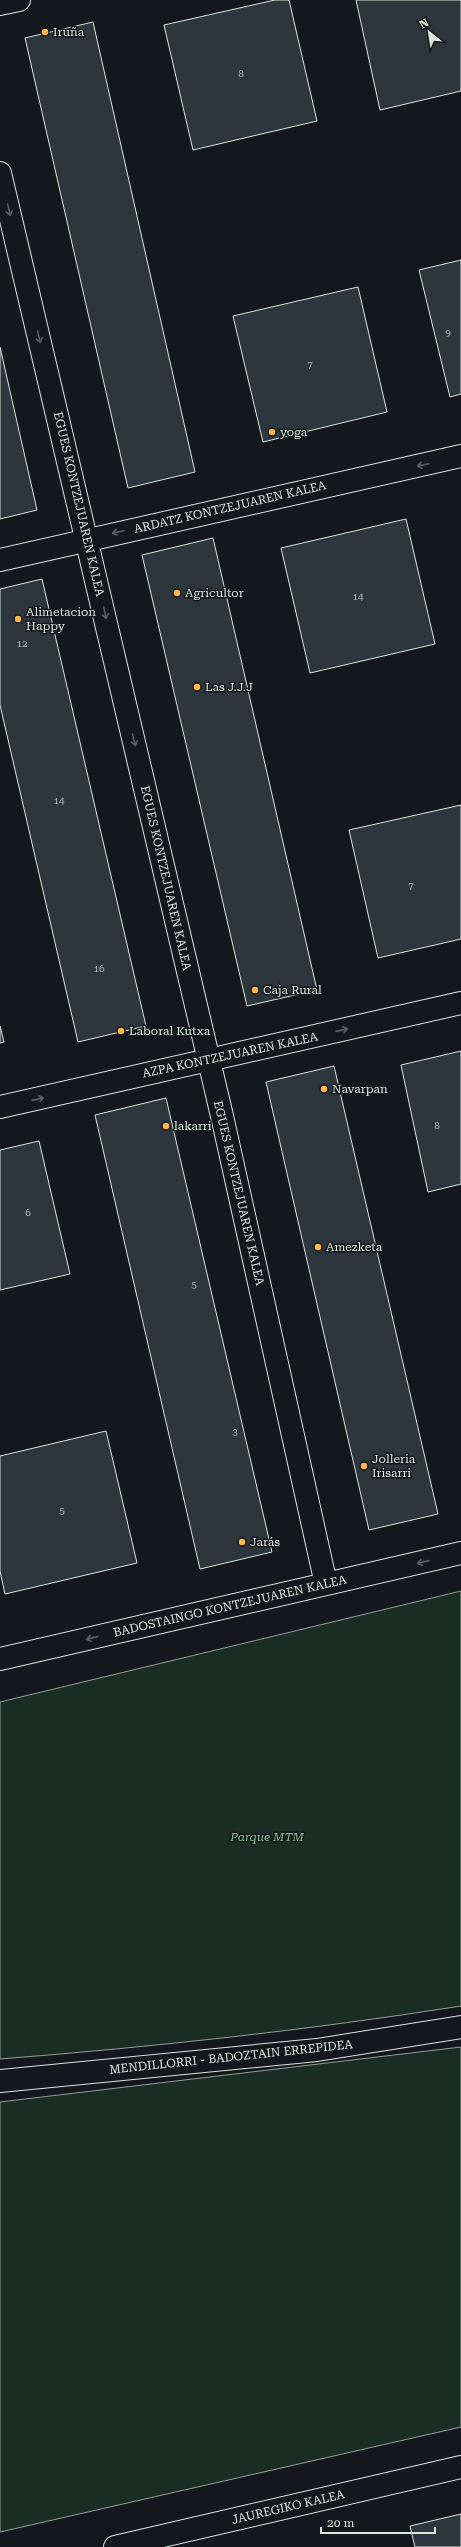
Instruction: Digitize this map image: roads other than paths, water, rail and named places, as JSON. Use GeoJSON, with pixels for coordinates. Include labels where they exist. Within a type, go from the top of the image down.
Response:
{"type":"FeatureCollection","features":[{"type":"Feature","properties":{"kind":"street"},"geometry":{"type":"LineString","coordinates":[[0,4],[20,0]]}},
{"type":"Feature","properties":{"kind":"street","name":"EGUES KONTZEJUAREN KALEA"},"geometry":{"type":"LineString","coordinates":[[0,172],[88,539],[208,1059],[326,1584]]}},
{"type":"Feature","properties":{"kind":"street","name":"ARDATZ KONTZEJUAREN KALEA"},"geometry":{"type":"LineString","coordinates":[[0,560],[461,456]]}},
{"type":"Feature","properties":{"kind":"street","name":"AZPA KONTZEJUAREN KALEA"},"geometry":{"type":"LineString","coordinates":[[0,1107],[461,1003]]}},
{"type":"Feature","properties":{"kind":"street","name":"BADOSTAINGO KONTZEJUAREN KALEA"},"geometry":{"type":"LineString","coordinates":[[0,1659],[461,1553]]}},
{"type":"Feature","properties":{"kind":"street","name":"MENDILLORRI - BADOZTAIN ERREPIDEA"},"geometry":{"type":"LineString","coordinates":[[0,2081],[317,2050],[461,2027]]}},
{"type":"Feature","properties":{"kind":"street","name":"JAUREGIKO KALEA"},"geometry":{"type":"LineString","coordinates":[[115,2547],[461,2467]]}},
{"type":"Feature","properties":{"kind":"place","name":"Iruña"},"geometry":{"type":"Point","coordinates":[45,32]}},
{"type":"Feature","properties":{"kind":"place","name":"yoga"},"geometry":{"type":"Point","coordinates":[272,432]}},
{"type":"Feature","properties":{"kind":"place","name":"Agricultor"},"geometry":{"type":"Point","coordinates":[177,593]}},
{"type":"Feature","properties":{"kind":"place","name":"Alimetacion Happy"},"geometry":{"type":"Point","coordinates":[18,619]}},
{"type":"Feature","properties":{"kind":"place","name":"Las J.J.J"},"geometry":{"type":"Point","coordinates":[197,687]}},
{"type":"Feature","properties":{"kind":"place","name":"Caja Rural"},"geometry":{"type":"Point","coordinates":[255,990]}},
{"type":"Feature","properties":{"kind":"place","name":"Laboral Kutxa"},"geometry":{"type":"Point","coordinates":[121,1031]}},
{"type":"Feature","properties":{"kind":"place","name":"Navarpan"},"geometry":{"type":"Point","coordinates":[324,1089]}},
{"type":"Feature","properties":{"kind":"place","name":"lakarri"},"geometry":{"type":"Point","coordinates":[166,1126]}},
{"type":"Feature","properties":{"kind":"place","name":"Amezketa"},"geometry":{"type":"Point","coordinates":[318,1247]}},
{"type":"Feature","properties":{"kind":"place","name":"Jolleria Irisarri"},"geometry":{"type":"Point","coordinates":[364,1466]}},
{"type":"Feature","properties":{"kind":"place","name":"Jara´s"},"geometry":{"type":"Point","coordinates":[242,1542]}},
{"type":"Feature","properties":{"kind":"park label","name":"Parque MTM"},"geometry":{"type":"Point","coordinates":[267,1837]}}]}
